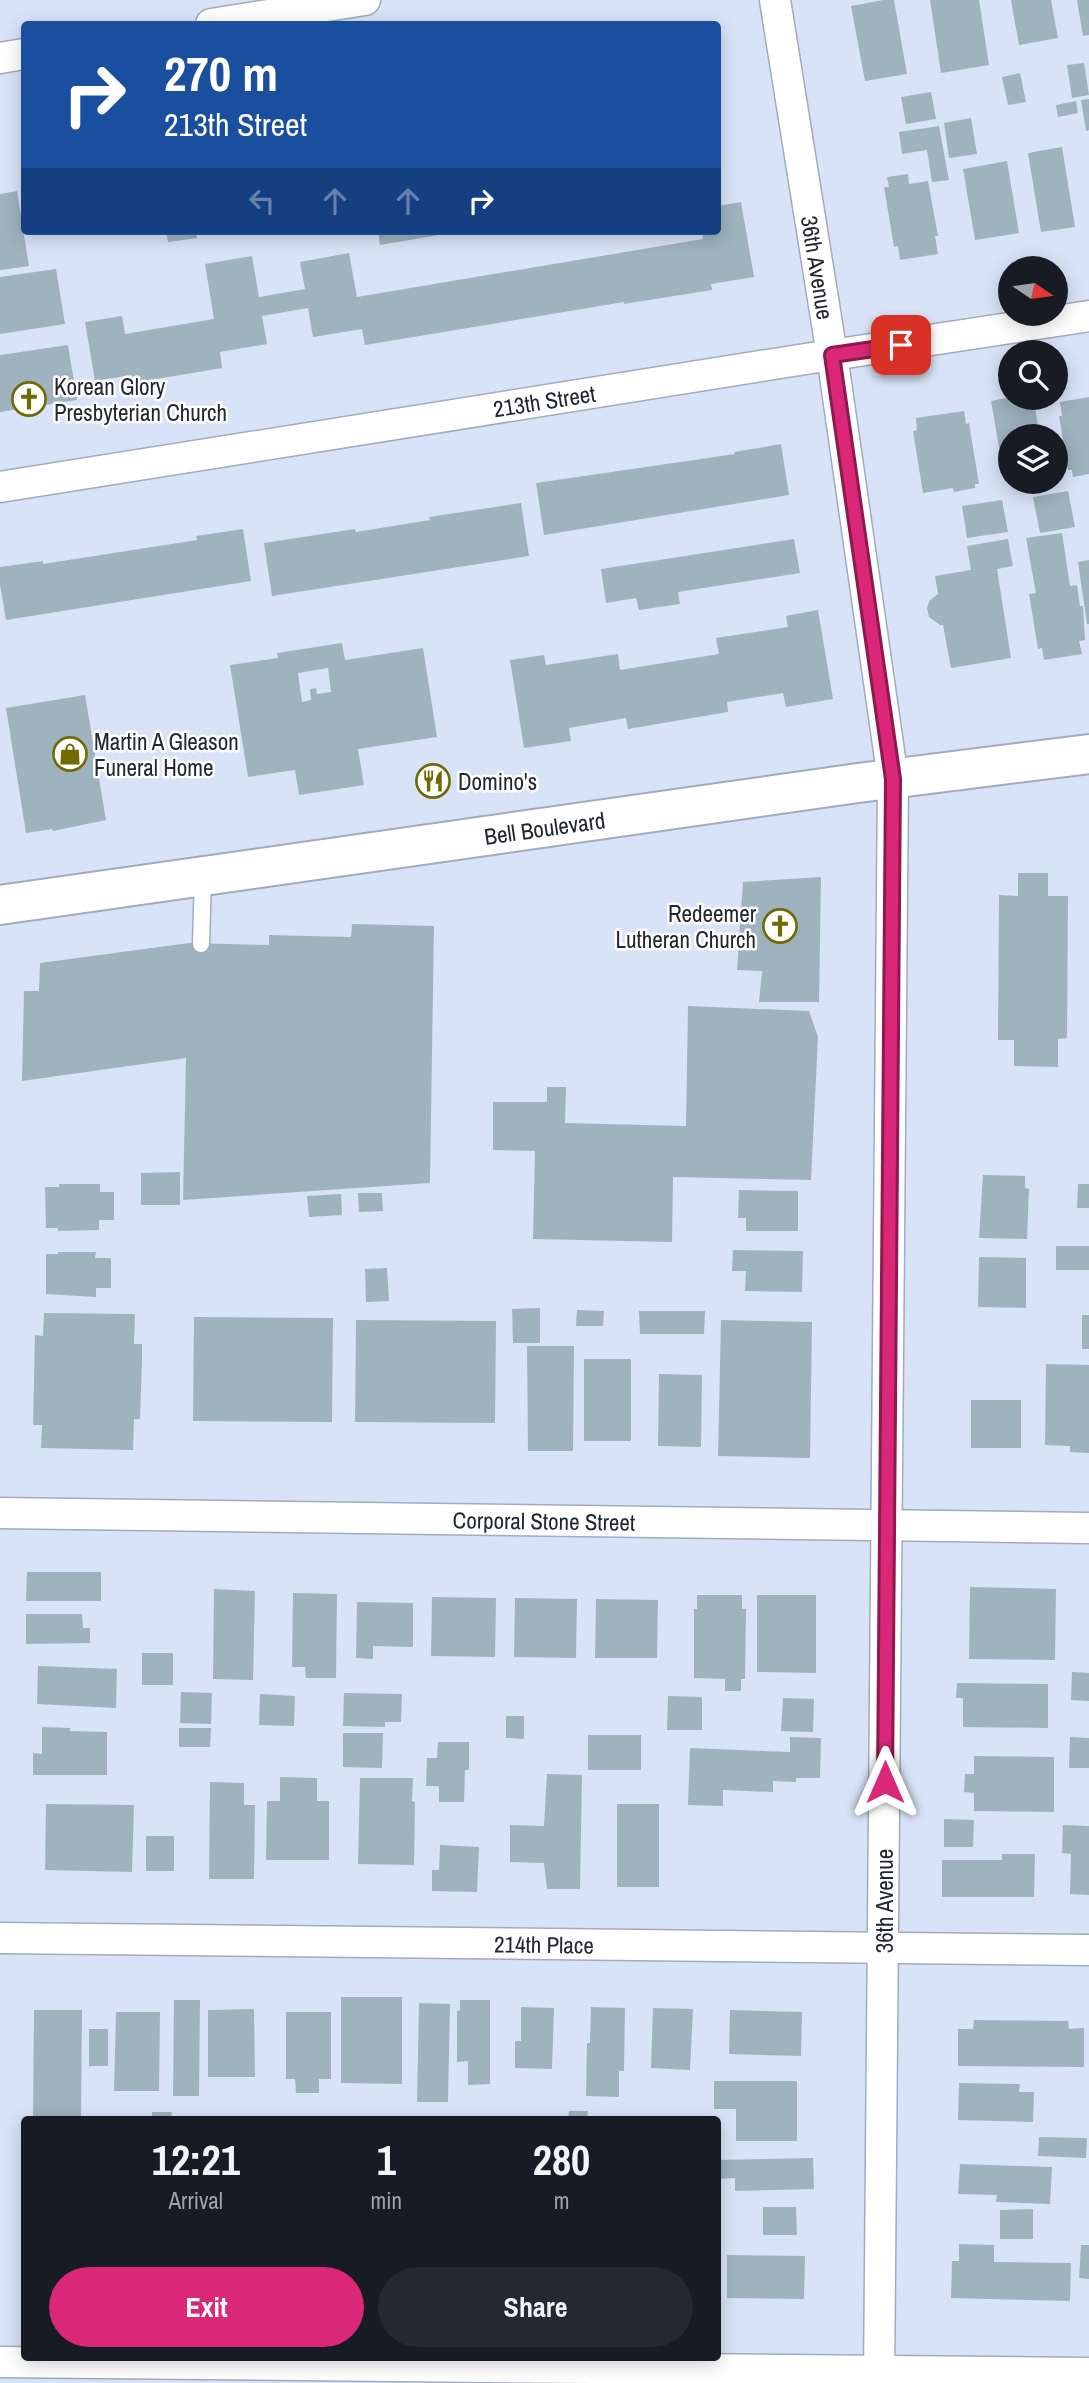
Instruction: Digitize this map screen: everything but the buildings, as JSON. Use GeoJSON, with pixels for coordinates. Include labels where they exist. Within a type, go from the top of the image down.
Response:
{"type":"FeatureCollection","features":[{"type":"Feature","properties":{"kind":"street"},"geometry":{"type":"LineString","coordinates":[[230,21],[365,0]]}},
{"type":"Feature","properties":{"kind":"street","name":"36th Avenue"},"geometry":{"type":"LineString","coordinates":[[775,0],[832,355],[893,779],[879,2376]]}},
{"type":"Feature","properties":{"kind":"street"},"geometry":{"type":"LineString","coordinates":[[0,58],[21,54]]}},
{"type":"Feature","properties":{"kind":"street","name":"213th Street"},"geometry":{"type":"LineString","coordinates":[[0,488],[1089,316]]}},
{"type":"Feature","properties":{"kind":"street","name":"Bell Boulevard"},"geometry":{"type":"LineString","coordinates":[[0,905],[893,779],[1089,754]]}},
{"type":"Feature","properties":{"kind":"street","name":"Corporal Stone Street"},"geometry":{"type":"LineString","coordinates":[[0,1513],[1089,1528]]}},
{"type":"Feature","properties":{"kind":"street","name":"214th Place"},"geometry":{"type":"LineString","coordinates":[[0,1938],[1089,1950]]}},
{"type":"Feature","properties":{"kind":"street"},"geometry":{"type":"LineString","coordinates":[[0,2362],[879,2376],[1089,2373]]}},
{"type":"Feature","properties":{"kind":"lane"},"geometry":{"type":"LineString","coordinates":[[201,944],[203,877]]}},
{"type":"Feature","properties":{"kind":"place","name":"Korean Glory Presbyterian Church"},"geometry":{"type":"Point","coordinates":[29,399]}},
{"type":"Feature","properties":{"kind":"place","name":"Martin A Gleason Funeral Home"},"geometry":{"type":"Point","coordinates":[70,754]}},
{"type":"Feature","properties":{"kind":"place","name":"Domino's"},"geometry":{"type":"Point","coordinates":[433,781]}},
{"type":"Feature","properties":{"kind":"place","name":"Redeemer Lutheran Church"},"geometry":{"type":"Point","coordinates":[780,926]}},
{"type":"Feature","properties":{"kind":"route"},"geometry":{"type":"LineString","coordinates":[[885,1782],[893,779],[832,355],[901,345]]}}]}
